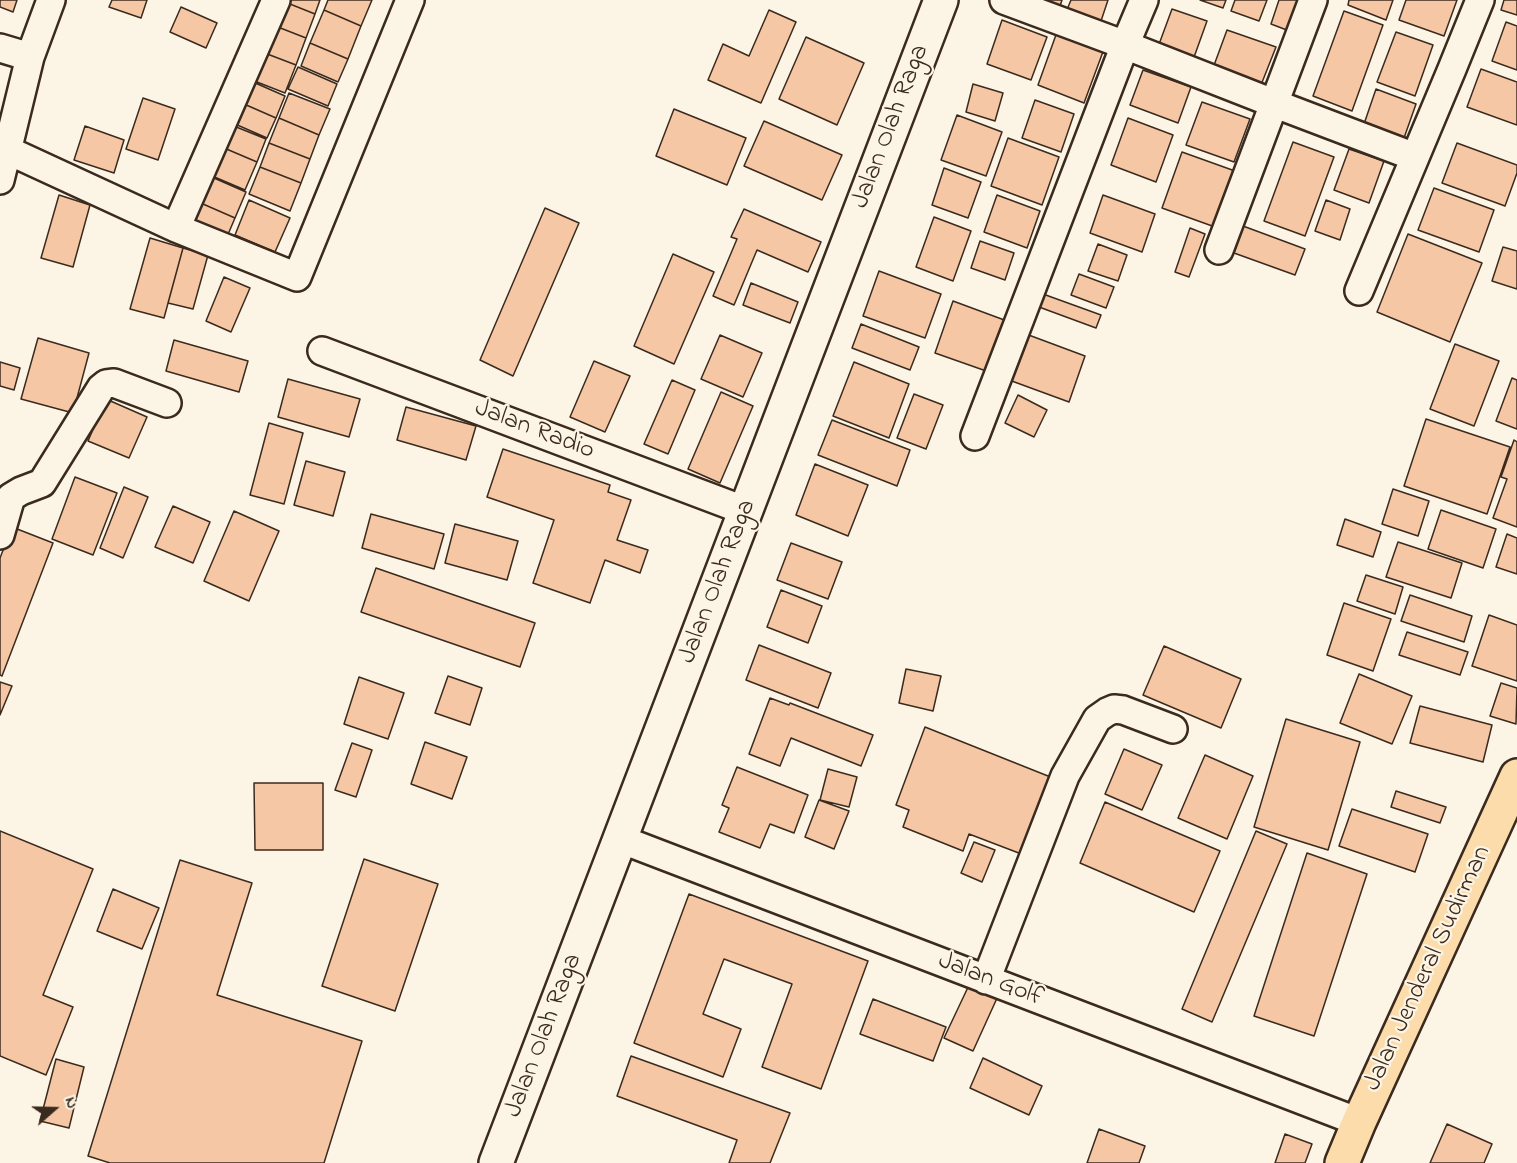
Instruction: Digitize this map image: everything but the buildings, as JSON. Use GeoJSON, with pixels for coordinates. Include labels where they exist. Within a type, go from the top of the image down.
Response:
{"type":"FeatureCollection","features":[{"type":"Feature","properties":{"kind":"main road","name":"Jalan Jenderal Sudirman"},"geometry":{"type":"LineString","coordinates":[[1342,1163],[1517,776]]}},
{"type":"Feature","properties":{"kind":"street"},"geometry":{"type":"LineString","coordinates":[[0,180],[30,57],[51,0]]}},
{"type":"Feature","properties":{"kind":"street"},"geometry":{"type":"LineString","coordinates":[[176,228],[276,0]]}},
{"type":"Feature","properties":{"kind":"street"},"geometry":{"type":"LineString","coordinates":[[7,150],[176,228],[297,277],[410,0]]}},
{"type":"Feature","properties":{"kind":"street","name":"Jalan Olah Raga"},"geometry":{"type":"LineString","coordinates":[[496,1163],[940,0]]}},
{"type":"Feature","properties":{"kind":"street"},"geometry":{"type":"LineString","coordinates":[[1004,0],[1415,157]]}},
{"type":"Feature","properties":{"kind":"street"},"geometry":{"type":"LineString","coordinates":[[975,436],[1143,0]]}},
{"type":"Feature","properties":{"kind":"street"},"geometry":{"type":"LineString","coordinates":[[1219,250],[1312,0]]}},
{"type":"Feature","properties":{"kind":"street"},"geometry":{"type":"LineString","coordinates":[[1359,291],[1480,0]]}},
{"type":"Feature","properties":{"kind":"street"},"geometry":{"type":"LineString","coordinates":[[0,48],[30,57]]}},
{"type":"Feature","properties":{"kind":"street","name":"Jalan Radio"},"geometry":{"type":"LineString","coordinates":[[322,351],[746,510]]}},
{"type":"Feature","properties":{"kind":"street"},"geometry":{"type":"LineString","coordinates":[[0,535],[11,497],[42,483],[101,388],[106,384],[114,383],[166,403]]}},
{"type":"Feature","properties":{"kind":"street"},"geometry":{"type":"LineString","coordinates":[[986,980],[1065,776],[1097,719],[1114,709],[1124,710],[1173,729]]}},
{"type":"Feature","properties":{"kind":"street","name":"Jalan Golf"},"geometry":{"type":"LineString","coordinates":[[620,839],[1359,1122]]}}]}
